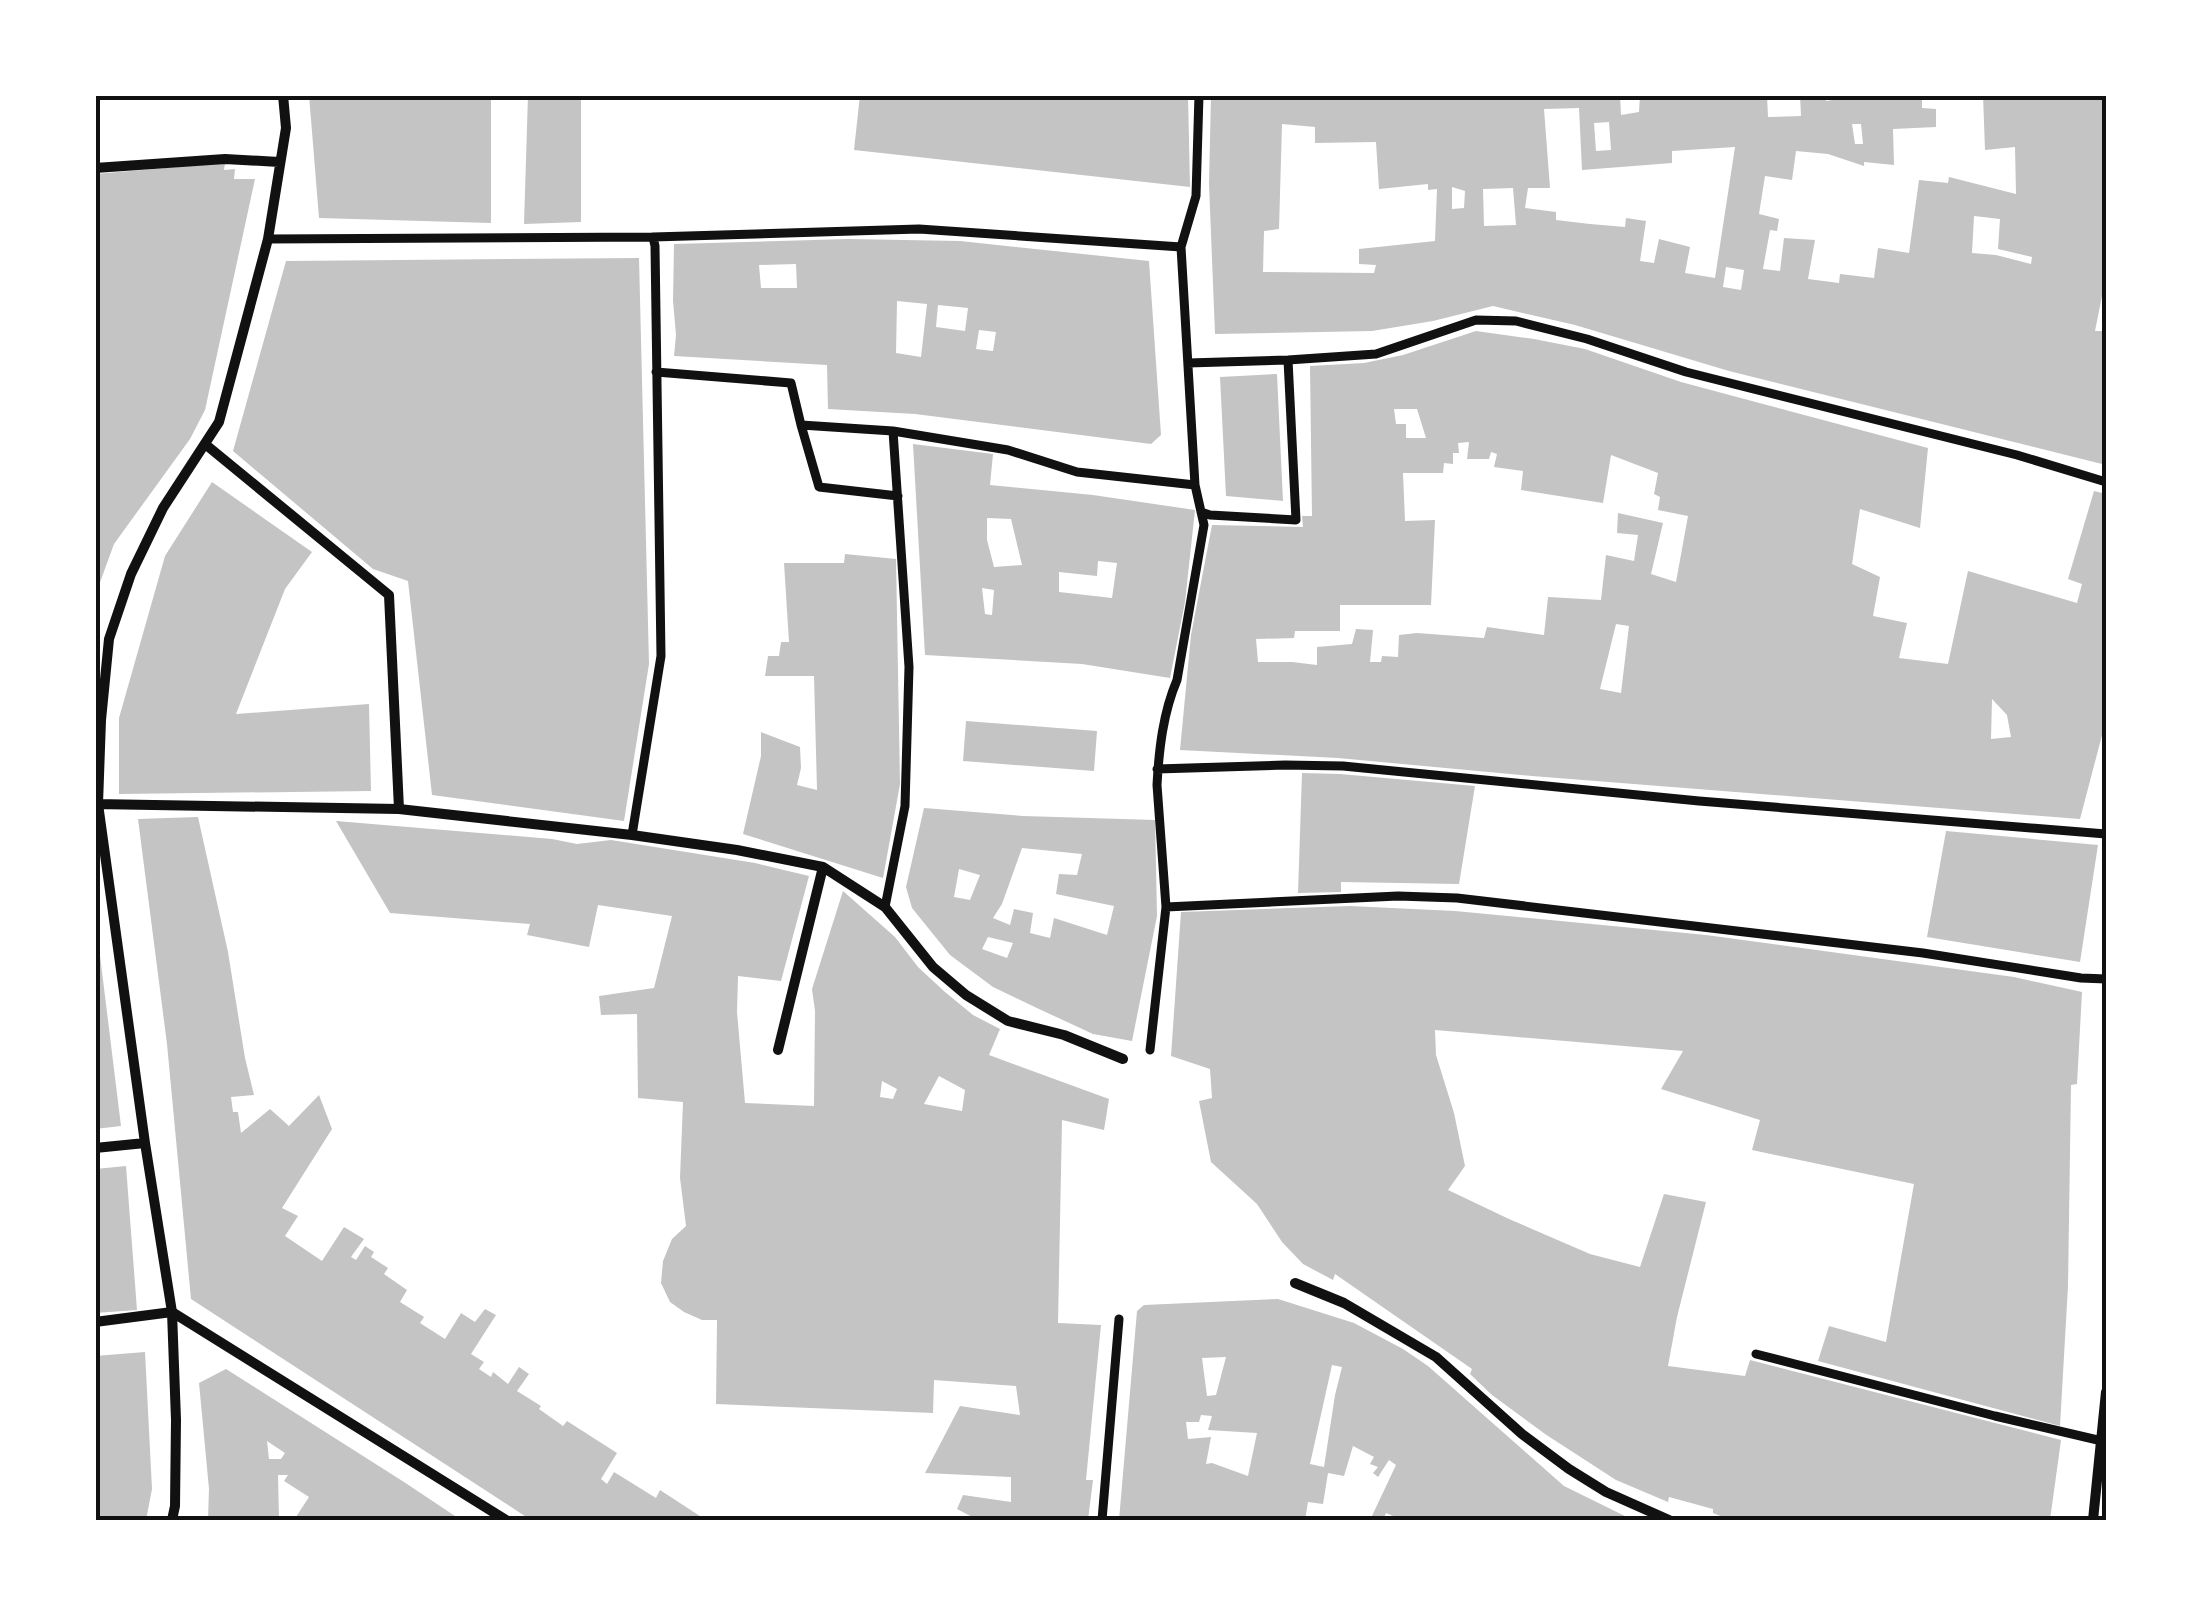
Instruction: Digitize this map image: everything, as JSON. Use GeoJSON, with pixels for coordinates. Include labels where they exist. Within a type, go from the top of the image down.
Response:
{"type":"FeatureCollection","features":[{"type":"Feature","properties":{"kind":"street"},"geometry":{"type":"LineString","coordinates":[[172,1520],[176,1420],[172,1312],[96,804],[101,720],[109,639],[131,574],[163,508],[219,422],[268,239],[286,128],[283,95]]}},
{"type":"Feature","properties":{"kind":"street"},"geometry":{"type":"LineString","coordinates":[[1150,1050],[1166,906],[1158,769],[1162,731],[1177,680],[1204,525],[1195,485],[1182,248],[1196,196],[1199,95]]}},
{"type":"Feature","properties":{"kind":"street"},"geometry":{"type":"LineString","coordinates":[[95,168],[225,158],[279,162]]}},
{"type":"Feature","properties":{"kind":"street"},"geometry":{"type":"LineString","coordinates":[[268,239],[653,237],[920,229],[1182,248]]}},
{"type":"Feature","properties":{"kind":"street"},"geometry":{"type":"LineString","coordinates":[[632,835],[661,656],[653,237]]}},
{"type":"Feature","properties":{"kind":"street"},"geometry":{"type":"LineString","coordinates":[[1188,363],[1376,354],[1476,320],[1516,321],[1587,339],[1686,372],[2017,455],[2106,482]]}},
{"type":"Feature","properties":{"kind":"street"},"geometry":{"type":"LineString","coordinates":[[1201,512],[1210,516],[1296,520],[1288,360]]}},
{"type":"Feature","properties":{"kind":"street"},"geometry":{"type":"LineString","coordinates":[[656,372],[791,383],[819,487],[898,496]]}},
{"type":"Feature","properties":{"kind":"street"},"geometry":{"type":"LineString","coordinates":[[801,425],[893,431],[1008,450],[1077,472],[1195,485]]}},
{"type":"Feature","properties":{"kind":"street"},"geometry":{"type":"LineString","coordinates":[[884,907],[905,806],[909,667],[893,431]]}},
{"type":"Feature","properties":{"kind":"street"},"geometry":{"type":"LineString","coordinates":[[205,444],[389,596],[399,809]]}},
{"type":"Feature","properties":{"kind":"street"},"geometry":{"type":"LineString","coordinates":[[1158,769],[1343,766],[1700,801],[2106,834]]}},
{"type":"Feature","properties":{"kind":"street"},"geometry":{"type":"LineString","coordinates":[[96,804],[399,809],[632,835],[823,866],[884,907],[934,967],[1008,1022],[1064,1035],[1123,1059]]}},
{"type":"Feature","properties":{"kind":"street"},"geometry":{"type":"LineString","coordinates":[[778,1050],[823,866]]}},
{"type":"Feature","properties":{"kind":"street"},"geometry":{"type":"LineString","coordinates":[[1166,906],[1398,896],[1457,898],[1924,953],[2106,979]]}},
{"type":"Feature","properties":{"kind":"street"},"geometry":{"type":"LineString","coordinates":[[95,1148],[145,1143]]}},
{"type":"Feature","properties":{"kind":"street"},"geometry":{"type":"LineString","coordinates":[[1295,1283],[1344,1303],[1436,1358],[1568,1469],[1606,1492],[1670,1520]]}},
{"type":"Feature","properties":{"kind":"street"},"geometry":{"type":"LineString","coordinates":[[95,1322],[172,1312],[506,1520]]}},
{"type":"Feature","properties":{"kind":"street"},"geometry":{"type":"LineString","coordinates":[[1102,1520],[1119,1319]]}},
{"type":"Feature","properties":{"kind":"street"},"geometry":{"type":"LineString","coordinates":[[1756,1354],[2102,1440]]}},
{"type":"Feature","properties":{"kind":"street"},"geometry":{"type":"LineString","coordinates":[[2093,1520],[2106,1392]]}},
{"type":"Feature","properties":{"kind":"building"},"geometry":{"type":"Polygon","coordinates":[[[309,95],[491,95],[491,223],[319,218],[309,95]]]}},
{"type":"Feature","properties":{"kind":"building"},"geometry":{"type":"Polygon","coordinates":[[[528,95],[581,95],[581,222],[524,224],[528,95]]]}},
{"type":"Feature","properties":{"kind":"building"},"geometry":{"type":"Polygon","coordinates":[[[860,95],[1188,95],[1190,187],[854,150],[860,95]]]}},
{"type":"Feature","properties":{"kind":"building"},"geometry":{"type":"Polygon","coordinates":[[[1211,95],[1620,95],[1621,115],[1639,112],[1640,95],[1767,95],[1768,117],[1801,116],[1800,95],[1826,95],[1826,101],[1839,99],[1838,95],[1932,95],[1922,99],[1922,108],[1936,109],[1936,127],[1893,129],[1894,165],[1864,162],[1864,166],[1828,154],[1796,151],[1792,180],[1765,176],[1759,214],[1779,219],[1777,231],[1770,230],[1763,269],[1780,271],[1784,238],[1815,240],[1808,279],[1839,283],[1840,274],[1874,278],[1878,248],[1909,253],[1919,180],[1948,183],[1949,177],[2016,194],[2015,147],[1985,150],[1983,95],[2106,95],[2106,276],[2095,331],[2102,331],[2106,320],[2106,465],[1729,371],[1575,325],[1493,306],[1372,331],[1215,334],[1209,184],[1211,95]],[[1579,108],[1544,109],[1550,188],[1528,188],[1525,208],[1556,212],[1556,220],[1590,224],[1625,227],[1626,218],[1646,221],[1640,261],[1654,263],[1659,239],[1690,247],[1685,273],[1715,278],[1735,147],[1672,151],[1672,163],[1582,170],[1579,108]],[[1609,122],[1594,123],[1596,151],[1611,150],[1609,122]],[[1282,124],[1279,229],[1264,231],[1263,272],[1374,273],[1376,265],[1359,264],[1359,249],[1435,241],[1437,189],[1428,190],[1428,184],[1379,189],[1376,142],[1315,143],[1315,127],[1282,124]],[[1852,124],[1855,144],[1863,144],[1861,124],[1852,124]],[[1452,187],[1452,209],[1464,208],[1465,191],[1452,187]],[[1513,188],[1483,189],[1484,226],[1516,225],[1513,188]],[[1974,216],[1972,253],[2031,264],[2032,257],[1998,249],[2000,219],[1974,216]],[[1726,267],[1723,287],[1741,290],[1744,270],[1726,267]]]}},
{"type":"Feature","properties":{"kind":"building"},"geometry":{"type":"Polygon","coordinates":[[[225,163],[224,170],[235,169],[234,179],[255,179],[205,410],[190,439],[114,544],[95,596],[95,174],[225,163]]]}},
{"type":"Feature","properties":{"kind":"building"},"geometry":{"type":"Polygon","coordinates":[[[848,239],[960,241],[1149,261],[1161,435],[1151,444],[915,414],[828,409],[827,365],[674,356],[674,244],[848,239]],[[796,264],[759,265],[761,288],[797,288],[796,264]],[[897,301],[896,353],[921,357],[927,304],[897,301]],[[938,305],[936,327],[965,331],[968,308],[938,305]],[[979,330],[976,349],[993,351],[996,332],[979,330]]]}},
{"type":"Feature","properties":{"kind":"building"},"geometry":{"type":"Polygon","coordinates":[[[639,258],[649,664],[624,821],[432,795],[408,581],[373,569],[233,451],[286,261],[639,258]]]}},
{"type":"Feature","properties":{"kind":"building"},"geometry":{"type":"Polygon","coordinates":[[[1476,331],[1534,339],[1585,349],[1681,382],[1928,448],[1920,528],[1860,509],[1852,564],[1880,577],[1873,616],[1907,623],[1899,658],[1948,664],[1968,571],[2077,603],[2082,584],[2068,579],[2094,491],[2106,494],[2106,720],[2080,819],[1338,758],[1180,750],[1191,635],[1212,525],[1303,527],[1302,516],[1312,516],[1310,366],[1364,363],[1403,355],[1476,331]],[[1394,409],[1396,424],[1406,424],[1406,438],[1426,438],[1417,409],[1394,409]],[[1469,442],[1458,443],[1459,453],[1453,453],[1453,464],[1444,463],[1443,473],[1403,473],[1405,521],[1435,520],[1431,605],[1340,605],[1340,631],[1295,631],[1294,638],[1256,639],[1258,662],[1317,665],[1317,647],[1352,644],[1356,629],[1373,630],[1370,662],[1381,662],[1382,656],[1398,657],[1399,635],[1484,638],[1487,627],[1544,635],[1548,597],[1601,600],[1606,555],[1634,561],[1638,535],[1617,533],[1618,513],[1663,523],[1651,574],[1676,582],[1688,516],[1658,510],[1660,497],[1654,494],[1658,473],[1611,455],[1603,503],[1521,490],[1523,471],[1494,467],[1497,454],[1491,452],[1489,459],[1467,459],[1469,442]],[[1616,624],[1600,689],[1621,693],[1629,626],[1616,624]],[[1992,699],[1991,739],[2011,737],[2007,715],[1992,699]]]}},
{"type":"Feature","properties":{"kind":"building"},"geometry":{"type":"Polygon","coordinates":[[[1277,374],[1283,501],[1226,496],[1220,377],[1277,374]]]}},
{"type":"Feature","properties":{"kind":"building"},"geometry":{"type":"Polygon","coordinates":[[[913,444],[993,454],[990,485],[1195,510],[1185,602],[1170,678],[1082,664],[925,655],[913,444]],[[987,518],[987,540],[994,567],[1022,565],[1011,519],[987,518]],[[1098,561],[1097,576],[1059,572],[1059,592],[1112,598],[1117,563],[1098,561]],[[982,588],[985,614],[992,615],[994,590],[982,588]]]}},
{"type":"Feature","properties":{"kind":"building"},"geometry":{"type":"Polygon","coordinates":[[[212,482],[312,552],[285,589],[236,714],[369,704],[371,791],[119,794],[119,718],[165,556],[212,482]]]}},
{"type":"Feature","properties":{"kind":"building"},"geometry":{"type":"Polygon","coordinates":[[[845,554],[896,559],[900,784],[883,878],[743,834],[761,756],[761,732],[800,747],[797,785],[817,790],[814,676],[765,676],[768,656],[779,656],[781,642],[789,642],[784,563],[844,563],[845,554]]]}},
{"type":"Feature","properties":{"kind":"building"},"geometry":{"type":"Polygon","coordinates":[[[966,721],[1097,731],[1094,771],[963,761],[966,721]]]}},
{"type":"Feature","properties":{"kind":"building"},"geometry":{"type":"Polygon","coordinates":[[[1302,773],[1475,786],[1459,884],[1341,882],[1341,892],[1298,893],[1302,773]]]}},
{"type":"Feature","properties":{"kind":"building"},"geometry":{"type":"Polygon","coordinates":[[[924,808],[1155,820],[1157,916],[1132,1041],[1093,1034],[993,987],[950,955],[912,908],[906,887],[924,808]],[[1022,848],[993,918],[1010,925],[1014,909],[1033,913],[1030,933],[1050,938],[1054,918],[1107,935],[1114,906],[1056,894],[1059,874],[1077,875],[1082,854],[1022,848]],[[959,869],[954,897],[970,900],[980,875],[959,869]],[[988,937],[982,949],[1007,958],[1013,943],[988,937]]]}},
{"type":"Feature","properties":{"kind":"building"},"geometry":{"type":"Polygon","coordinates":[[[198,817],[254,1095],[231,1097],[241,1133],[270,1109],[289,1126],[319,1095],[332,1129],[282,1208],[298,1216],[285,1236],[322,1261],[344,1227],[364,1239],[351,1257],[356,1260],[365,1246],[374,1252],[371,1257],[388,1268],[384,1274],[407,1290],[400,1302],[424,1317],[420,1323],[445,1339],[461,1313],[475,1322],[485,1309],[496,1315],[471,1354],[484,1362],[479,1369],[491,1377],[493,1372],[508,1384],[519,1367],[529,1374],[517,1391],[563,1426],[567,1421],[617,1453],[601,1479],[607,1484],[614,1472],[656,1498],[660,1490],[706,1520],[531,1520],[191,1299],[167,1044],[138,819],[198,817]]]}},
{"type":"Feature","properties":{"kind":"building"},"geometry":{"type":"Polygon","coordinates":[[[336,821],[577,844],[611,840],[755,863],[809,876],[781,981],[738,976],[745,1103],[814,1106],[812,989],[843,891],[895,937],[918,967],[945,992],[973,1015],[1000,1029],[989,1055],[1109,1099],[1104,1130],[1062,1120],[1058,1323],[1101,1325],[1086,1480],[1093,1480],[1088,1520],[978,1520],[957,1509],[963,1495],[1011,1502],[1011,1477],[925,1473],[960,1406],[1020,1415],[1016,1386],[934,1380],[933,1413],[716,1404],[717,1320],[702,1320],[684,1312],[670,1302],[661,1283],[663,1261],[672,1239],[686,1226],[680,1178],[683,1102],[638,1098],[637,1014],[601,1015],[599,996],[654,988],[672,916],[598,905],[589,947],[527,935],[530,924],[390,913],[336,821]],[[939,1076],[924,1104],[962,1111],[965,1090],[939,1076]],[[882,1081],[880,1097],[893,1099],[897,1089],[882,1081]]]}},
{"type":"Feature","properties":{"kind":"building"},"geometry":{"type":"Polygon","coordinates":[[[1946,831],[2098,845],[2080,962],[1927,937],[1946,831]]]}},
{"type":"Feature","properties":{"kind":"building"},"geometry":{"type":"Polygon","coordinates":[[[1350,906],[1455,911],[1706,935],[2014,977],[2082,992],[2077,1084],[2071,1085],[2068,1286],[2060,1426],[1818,1361],[1829,1326],[1886,1342],[1914,1184],[1752,1150],[1760,1120],[1661,1089],[1683,1051],[1435,1030],[1436,1055],[1465,1166],[1448,1190],[1590,1254],[1640,1267],[1664,1194],[1706,1202],[1668,1366],[1745,1376],[1750,1360],[2061,1440],[2050,1520],[1730,1520],[1713,1513],[1713,1509],[1669,1497],[1668,1502],[1616,1480],[1545,1434],[1492,1395],[1470,1374],[1472,1369],[1335,1274],[1333,1280],[1303,1264],[1282,1242],[1257,1204],[1211,1162],[1199,1101],[1212,1098],[1210,1069],[1171,1056],[1181,912],[1350,906]]]}},
{"type":"Feature","properties":{"kind":"building"},"geometry":{"type":"Polygon","coordinates":[[[95,931],[121,1126],[95,1129],[95,931]]]}},
{"type":"Feature","properties":{"kind":"building"},"geometry":{"type":"Polygon","coordinates":[[[126,1166],[137,1310],[95,1313],[95,1169],[126,1166]]]}},
{"type":"Feature","properties":{"kind":"building"},"geometry":{"type":"Polygon","coordinates":[[[1278,1299],[1354,1323],[1428,1366],[1564,1486],[1633,1520],[1392,1520],[1393,1516],[1386,1513],[1383,1520],[1373,1520],[1396,1465],[1389,1460],[1378,1477],[1373,1473],[1378,1467],[1370,1464],[1374,1457],[1353,1446],[1344,1476],[1328,1473],[1323,1504],[1308,1502],[1305,1520],[1119,1520],[1137,1311],[1144,1305],[1278,1299]],[[1226,1357],[1202,1358],[1207,1396],[1216,1395],[1226,1357]],[[1332,1365],[1310,1464],[1324,1467],[1342,1367],[1332,1365]],[[1201,1415],[1199,1422],[1186,1422],[1188,1439],[1211,1437],[1206,1464],[1248,1476],[1257,1433],[1208,1430],[1212,1416],[1201,1415]]]}},
{"type":"Feature","properties":{"kind":"building"},"geometry":{"type":"Polygon","coordinates":[[[145,1352],[152,1489],[146,1520],[95,1520],[95,1356],[145,1352]]]}},
{"type":"Feature","properties":{"kind":"building"},"geometry":{"type":"Polygon","coordinates":[[[226,1369],[461,1520],[294,1520],[309,1497],[284,1481],[288,1475],[278,1475],[279,1520],[208,1520],[209,1489],[199,1383],[226,1369]],[[267,1441],[269,1459],[281,1459],[285,1453],[267,1441]]]}}]}
